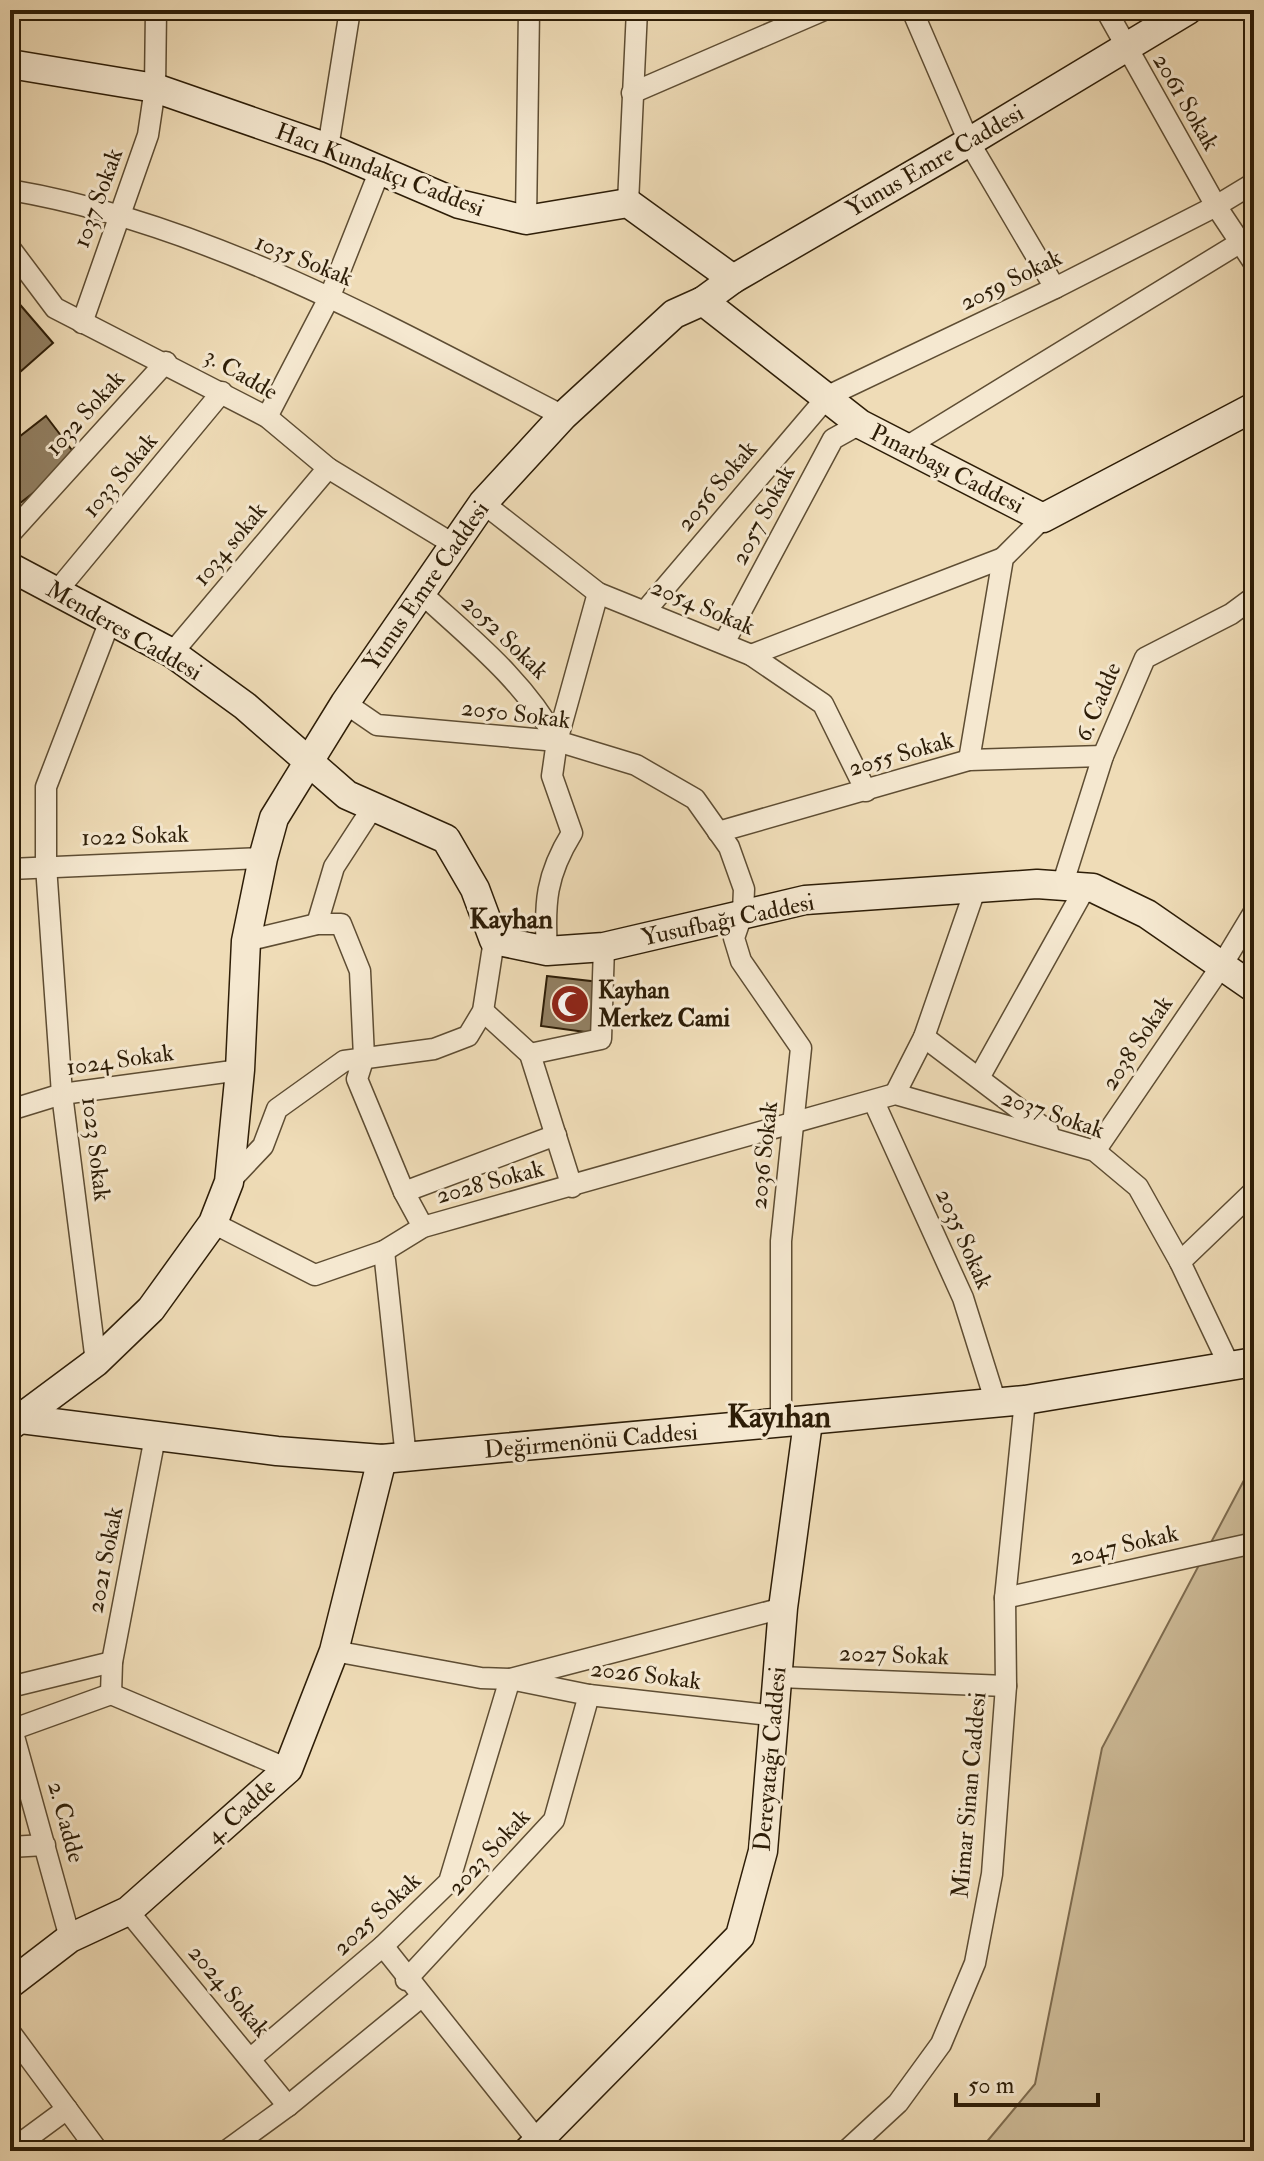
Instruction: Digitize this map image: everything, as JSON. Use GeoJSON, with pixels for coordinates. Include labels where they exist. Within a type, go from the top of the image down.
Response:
{"type":"FeatureCollection","features":[{"type":"Feature","properties":{"kind":"street","name":"1037 Sokak"},"geometry":{"type":"LineString","coordinates":[[82,323],[148,135],[155,88],[156,10]]}},
{"type":"Feature","properties":{"kind":"street"},"geometry":{"type":"LineString","coordinates":[[328,148],[350,10]]}},
{"type":"Feature","properties":{"kind":"street"},"geometry":{"type":"LineString","coordinates":[[526,220],[529,10]]}},
{"type":"Feature","properties":{"kind":"street"},"geometry":{"type":"LineString","coordinates":[[637,10],[628,203],[733,279]]}},
{"type":"Feature","properties":{"kind":"street"},"geometry":{"type":"LineString","coordinates":[[632,93],[824,10]]}},
{"type":"Feature","properties":{"kind":"street"},"geometry":{"type":"LineString","coordinates":[[912,10],[969,142],[1055,288]]}},
{"type":"Feature","properties":{"kind":"street","name":"2061 Sokak"},"geometry":{"type":"LineString","coordinates":[[1106,10],[1216,206],[1254,263]]}},
{"type":"Feature","properties":{"kind":"street","name":"Yunus Emre Caddesi"},"geometry":{"type":"LineString","coordinates":[[15,1423],[96,1362],[151,1309],[213,1223],[229,1182],[240,1070],[246,941],[274,818],[345,703],[483,503],[563,416],[674,314],[703,301],[733,279],[1188,10]]}},
{"type":"Feature","properties":{"kind":"street","name":"Hacı Kundakçı Caddesi"},"geometry":{"type":"LineString","coordinates":[[10,64],[155,88],[328,148],[459,204],[526,220],[628,203]]}},
{"type":"Feature","properties":{"kind":"street"},"geometry":{"type":"LineString","coordinates":[[267,417],[330,296],[380,170]]}},
{"type":"Feature","properties":{"kind":"street","name":"2059 Sokak"},"geometry":{"type":"LineString","coordinates":[[828,396],[1055,288],[1216,206],[1254,183]]}},
{"type":"Feature","properties":{"kind":"street","name":"1035 Sokak"},"geometry":{"type":"LineString","coordinates":[[10,190],[119,214],[330,296],[563,416]]}},
{"type":"Feature","properties":{"kind":"street"},"geometry":{"type":"LineString","coordinates":[[903,449],[1241,242]]}},
{"type":"Feature","properties":{"kind":"street","name":"3. Cadde"},"geometry":{"type":"LineString","coordinates":[[10,248],[55,308],[166,362],[267,417],[328,468],[453,544]]}},
{"type":"Feature","properties":{"kind":"street","name":"Pınarbaşı Caddesi"},"geometry":{"type":"LineString","coordinates":[[703,301],[860,424],[903,449],[1043,518],[1254,407]]}},
{"type":"Feature","properties":{"kind":"street","name":"1032 Sokak"},"geometry":{"type":"LineString","coordinates":[[10,534],[166,362]]}},
{"type":"Feature","properties":{"kind":"street","name":"1033 Sokak"},"geometry":{"type":"LineString","coordinates":[[57,591],[222,392]]}},
{"type":"Feature","properties":{"kind":"street","name":"2056 Sokak"},"geometry":{"type":"LineString","coordinates":[[646,610],[828,396]]}},
{"type":"Feature","properties":{"kind":"street","name":"2057 Sokak"},"geometry":{"type":"LineString","coordinates":[[724,643],[833,439],[860,424]]}},
{"type":"Feature","properties":{"kind":"street","name":"1034 sokak"},"geometry":{"type":"LineString","coordinates":[[172,653],[328,468]]}},
{"type":"Feature","properties":{"kind":"street","name":"2054 Sokak"},"geometry":{"type":"LineString","coordinates":[[483,503],[598,593],[751,655],[823,704],[866,791]]}},
{"type":"Feature","properties":{"kind":"street"},"geometry":{"type":"LineString","coordinates":[[751,655],[1003,558],[1043,518]]}},
{"type":"Feature","properties":{"kind":"street"},"geometry":{"type":"LineString","coordinates":[[969,760],[1003,558]]}},
{"type":"Feature","properties":{"kind":"street","name":"Menderes Caddesi"},"geometry":{"type":"LineString","coordinates":[[10,567],[172,653],[245,706],[309,760]]}},
{"type":"Feature","properties":{"kind":"street","name":"2052 Sokak"},"geometry":{"type":"LineString","coordinates":[[420,592],[505,670],[540,709],[557,741]]}},
{"type":"Feature","properties":{"kind":"street"},"geometry":{"type":"LineString","coordinates":[[547,951],[544,901],[559,854],[572,833],[552,776],[557,741],[598,593]]}},
{"type":"Feature","properties":{"kind":"street","name":"6. Cadde"},"geometry":{"type":"LineString","coordinates":[[979,1078],[1074,887],[1103,756],[1145,658],[1231,614],[1254,597]]}},
{"type":"Feature","properties":{"kind":"street","name":"1023 Sokak"},"geometry":{"type":"LineString","coordinates":[[96,1362],[62,1094],[46,866],[46,787],[111,618]]}},
{"type":"Feature","properties":{"kind":"street","name":"2050 Sokak"},"geometry":{"type":"LineString","coordinates":[[345,703],[377,725],[557,741],[636,765],[695,799],[729,847],[744,889],[743,912]]}},
{"type":"Feature","properties":{"kind":"street","name":"2055 Sokak"},"geometry":{"type":"LineString","coordinates":[[718,832],[969,760],[1103,756]]}},
{"type":"Feature","properties":{"kind":"street"},"geometry":{"type":"LineString","coordinates":[[229,1182],[263,1146],[277,1109],[344,1061],[434,1049],[468,1036],[483,1011],[494,940],[475,889],[446,839],[347,795],[309,760]]}},
{"type":"Feature","properties":{"kind":"street"},"geometry":{"type":"LineString","coordinates":[[317,924],[334,867],[373,807]]}},
{"type":"Feature","properties":{"kind":"street","name":"1022 Sokak"},"geometry":{"type":"LineString","coordinates":[[10,869],[263,858]]}},
{"type":"Feature","properties":{"kind":"street","name":"Yusufbağı Caddesi"},"geometry":{"type":"LineString","coordinates":[[494,940],[547,951],[604,947],[743,912],[805,900],[1037,884],[1074,887],[1147,914],[1254,988]]}},
{"type":"Feature","properties":{"kind":"street"},"geometry":{"type":"LineString","coordinates":[[794,1121],[895,1094],[924,1037],[975,890]]}},
{"type":"Feature","properties":{"kind":"street","name":"2036 Sokak"},"geometry":{"type":"LineString","coordinates":[[743,912],[734,938],[741,961],[801,1048],[781,1241],[794,1423]]}},
{"type":"Feature","properties":{"kind":"street","name":"2038 Sokak"},"geometry":{"type":"LineString","coordinates":[[1095,1151],[1222,965],[1254,912]]}},
{"type":"Feature","properties":{"kind":"street"},"geometry":{"type":"LineString","coordinates":[[246,941],[317,924],[341,924],[360,971],[364,1057],[357,1079],[404,1192],[423,1227]]}},
{"type":"Feature","properties":{"kind":"street"},"geometry":{"type":"LineString","coordinates":[[530,1054],[601,1039],[604,947]]}},
{"type":"Feature","properties":{"kind":"street"},"geometry":{"type":"LineString","coordinates":[[483,1011],[530,1054],[572,1187]]}},
{"type":"Feature","properties":{"kind":"street"},"geometry":{"type":"LineString","coordinates":[[924,1037],[1059,1139]]}},
{"type":"Feature","properties":{"kind":"street","name":"1024 Sokak"},"geometry":{"type":"LineString","coordinates":[[10,1110],[62,1094],[240,1070]]}},
{"type":"Feature","properties":{"kind":"street","name":"2037 Sokak"},"geometry":{"type":"LineString","coordinates":[[895,1094],[1095,1151],[1138,1187],[1242,1364]]}},
{"type":"Feature","properties":{"kind":"street","name":"2035 Sokak"},"geometry":{"type":"LineString","coordinates":[[874,1102],[963,1298],[995,1400]]}},
{"type":"Feature","properties":{"kind":"street","name":"2028 Sokak"},"geometry":{"type":"LineString","coordinates":[[213,1223],[315,1275],[384,1251],[423,1227],[572,1187],[794,1121]]}},
{"type":"Feature","properties":{"kind":"street"},"geometry":{"type":"LineString","coordinates":[[404,1192],[556,1135]]}},
{"type":"Feature","properties":{"kind":"street"},"geometry":{"type":"LineString","coordinates":[[1180,1262],[1254,1191]]}},
{"type":"Feature","properties":{"kind":"street"},"geometry":{"type":"LineString","coordinates":[[384,1251],[394,1458]]}},
{"type":"Feature","properties":{"kind":"street","name":"Değirmenönü Caddesi"},"geometry":{"type":"LineString","coordinates":[[15,1423],[394,1458],[794,1423],[995,1400],[1025,1400],[1242,1364]]}},
{"type":"Feature","properties":{"kind":"street","name":"Mimar Sinan Caddesi"},"geometry":{"type":"LineString","coordinates":[[846,2151],[898,2103],[941,2044],[975,1963],[992,1874],[1006,1686],[1005,1598],[1025,1400]]}},
{"type":"Feature","properties":{"kind":"street","name":"Dereyatağı Caddesi"},"geometry":{"type":"LineString","coordinates":[[537,2148],[740,1936],[763,1851],[777,1716],[794,1423]]}},
{"type":"Feature","properties":{"kind":"street","name":"2021 Sokak"},"geometry":{"type":"LineString","coordinates":[[111,1694],[112,1662],[155,1437]]}},
{"type":"Feature","properties":{"kind":"street","name":"4. Cadde"},"geometry":{"type":"LineString","coordinates":[[10,1984],[70,1938],[128,1911],[288,1769],[334,1651],[394,1458]]}},
{"type":"Feature","properties":{"kind":"street","name":"2047 Sokak"},"geometry":{"type":"LineString","coordinates":[[1005,1598],[1254,1543]]}},
{"type":"Feature","properties":{"kind":"street"},"geometry":{"type":"LineString","coordinates":[[334,1651],[481,1678],[510,1679],[783,1608]]}},
{"type":"Feature","properties":{"kind":"street"},"geometry":{"type":"LineString","coordinates":[[10,1687],[112,1662]]}},
{"type":"Feature","properties":{"kind":"street","name":"2027 Sokak"},"geometry":{"type":"LineString","coordinates":[[779,1677],[1006,1686]]}},
{"type":"Feature","properties":{"kind":"street","name":"2026 Sokak"},"geometry":{"type":"LineString","coordinates":[[510,1679],[589,1695],[777,1716]]}},
{"type":"Feature","properties":{"kind":"street","name":"2025 Sokak"},"geometry":{"type":"LineString","coordinates":[[251,2058],[383,1946],[449,1882],[510,1679]]}},
{"type":"Feature","properties":{"kind":"street"},"geometry":{"type":"LineString","coordinates":[[12,1725],[111,1694],[288,1769]]}},
{"type":"Feature","properties":{"kind":"street","name":"2023 Sokak"},"geometry":{"type":"LineString","coordinates":[[406,1980],[554,1820],[589,1695]]}},
{"type":"Feature","properties":{"kind":"street","name":"2. Cadde"},"geometry":{"type":"LineString","coordinates":[[12,1725],[70,1938]]}},
{"type":"Feature","properties":{"kind":"street"},"geometry":{"type":"LineString","coordinates":[[10,1847],[45,1845]]}},
{"type":"Feature","properties":{"kind":"street","name":"2024 Sokak"},"geometry":{"type":"LineString","coordinates":[[128,1911],[288,2106]]}},
{"type":"Feature","properties":{"kind":"street"},"geometry":{"type":"LineString","coordinates":[[383,1946],[537,2148]]}},
{"type":"Feature","properties":{"kind":"street"},"geometry":{"type":"LineString","coordinates":[[226,2151],[288,2106],[421,1997]]}},
{"type":"Feature","properties":{"kind":"street"},"geometry":{"type":"LineString","coordinates":[[10,2032],[98,2151]]}},
{"type":"Feature","properties":{"kind":"street"},"geometry":{"type":"LineString","coordinates":[[10,2151],[67,2109]]}},
{"type":"Feature","properties":{"kind":"shaded area"},"geometry":{"type":"Polygon","coordinates":[[[1251,1467],[1254,1468],[1254,2151],[979,2151],[1035,2084],[1102,1748],[1251,1467]]]}},
{"type":"Feature","properties":{"kind":"building"},"geometry":{"type":"Polygon","coordinates":[[[10,293],[53,343],[20,372],[10,360],[10,293]]]}},
{"type":"Feature","properties":{"kind":"building"},"geometry":{"type":"Polygon","coordinates":[[[46,416],[78,458],[10,511],[10,444],[46,416]]]}},
{"type":"Feature","properties":{"kind":"building","name":"Kayhan Merkez Cami"},"geometry":{"type":"Polygon","coordinates":[[[547,976],[599,982],[593,1033],[541,1026],[547,976]]]}},
{"type":"Feature","properties":{"kind":"place","name":"Kayhan Merkez Cami"},"geometry":{"type":"Point","coordinates":[570,1004]}},
{"type":"Feature","properties":{"kind":"district","name":"Kayhan"},"geometry":{"type":"Point","coordinates":[511,919]}},
{"type":"Feature","properties":{"kind":"district","name":"Kayıhan"},"geometry":{"type":"Point","coordinates":[779,1417]}}]}
